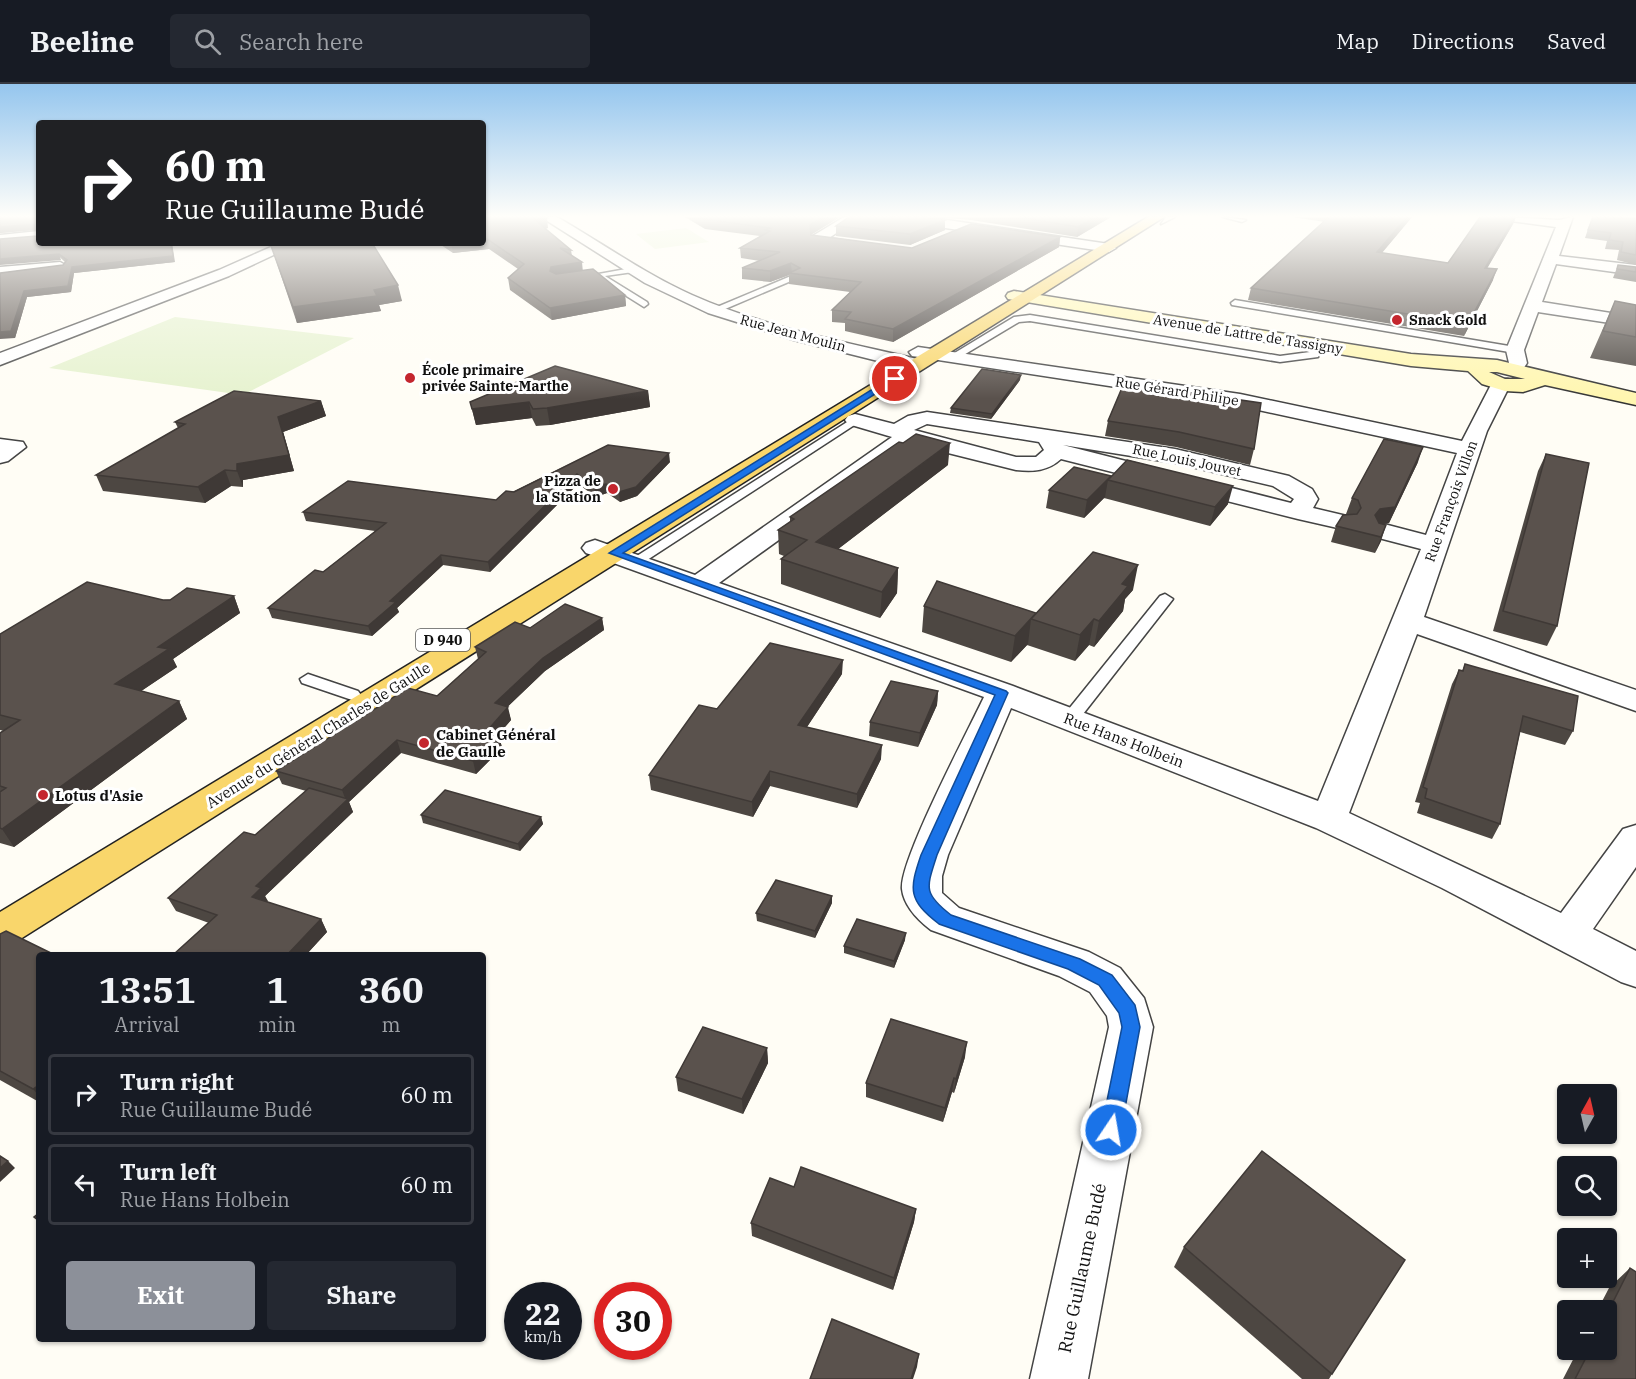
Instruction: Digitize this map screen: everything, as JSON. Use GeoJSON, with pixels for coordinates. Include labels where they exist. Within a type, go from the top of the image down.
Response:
{"type":"FeatureCollection","features":[{"type":"Feature","properties":{"kind":"main road","name":"Avenue du Général Charles de Gaulle"},"geometry":{"type":"LineString","coordinates":[[0,932],[615,554],[1054,277]]}},
{"type":"Feature","properties":{"kind":"main road","name":"Avenue de Lattre de Tassigny"},"geometry":{"type":"LineString","coordinates":[[1022,297],[1411,360],[1499,369],[1532,381],[1636,399]]}},
{"type":"Feature","properties":{"kind":"main road","name":"Avenue du Général Charles de Gaulle"},"geometry":{"type":"LineString","coordinates":[[0,908],[352,695],[615,554]]}},
{"type":"Feature","properties":{"kind":"street"},"geometry":{"type":"LineString","coordinates":[[0,359],[212,277]]}},
{"type":"Feature","properties":{"kind":"street","name":"Rue Jean Moulin"},"geometry":{"type":"LineString","coordinates":[[651,277],[684,297],[714,310],[809,339],[926,358]]}},
{"type":"Feature","properties":{"kind":"street","name":"Rue François Villon"},"geometry":{"type":"LineString","coordinates":[[1329,819],[1408,621],[1499,369],[1534,306],[1544,277]]}},
{"type":"Feature","properties":{"kind":"street"},"geometry":{"type":"LineString","coordinates":[[1534,306],[1636,322]]}},
{"type":"Feature","properties":{"kind":"street","name":"Rue Gérard Philipe"},"geometry":{"type":"LineString","coordinates":[[926,358],[1240,400],[1469,449]]}},
{"type":"Feature","properties":{"kind":"street","name":"Rue Louis Jouvet"},"geometry":{"type":"LineString","coordinates":[[700,584],[905,435],[901,429],[920,418],[1051,443],[1298,512],[1342,522]]}},
{"type":"Feature","properties":{"kind":"street"},"geometry":{"type":"LineString","coordinates":[[855,420],[1025,465],[1042,463],[1051,443]]}},
{"type":"Feature","properties":{"kind":"street"},"geometry":{"type":"LineString","coordinates":[[0,446],[15,447],[0,456]]}},
{"type":"Feature","properties":{"kind":"street"},"geometry":{"type":"LineString","coordinates":[[1384,532],[1435,545]]}},
{"type":"Feature","properties":{"kind":"street","name":"Rue Hans Holbein"},"geometry":{"type":"LineString","coordinates":[[615,554],[1002,693],[1329,819],[1568,934],[1636,970]]}},
{"type":"Feature","properties":{"kind":"street"},"geometry":{"type":"LineString","coordinates":[[1408,621],[1636,701]]}},
{"type":"Feature","properties":{"kind":"street","name":"Rue Guillaume Budé"},"geometry":{"type":"LineString","coordinates":[[1002,693],[929,855],[921,880],[921,895],[927,906],[945,919],[1074,964],[1106,980],[1128,1011],[1131,1027],[1059,1379]]}},
{"type":"Feature","properties":{"kind":"street"},"geometry":{"type":"LineString","coordinates":[[1568,934],[1636,838]]}},
{"type":"Feature","properties":{"kind":"lane"},"geometry":{"type":"LineString","coordinates":[[601,277],[644,304]]}},
{"type":"Feature","properties":{"kind":"lane"},"geometry":{"type":"LineString","coordinates":[[714,310],[794,278]]}},
{"type":"Feature","properties":{"kind":"lane"},"geometry":{"type":"LineString","coordinates":[[1234,303],[1461,341],[1499,369]]}},
{"type":"Feature","properties":{"kind":"lane"},"geometry":{"type":"LineString","coordinates":[[926,358],[1023,318],[1280,359],[1314,355],[1319,345]]}},
{"type":"Feature","properties":{"kind":"lane"},"geometry":{"type":"LineString","coordinates":[[615,554],[855,420]]}},
{"type":"Feature","properties":{"kind":"lane"},"geometry":{"type":"LineString","coordinates":[[1070,719],[1166,599]]}},
{"type":"Feature","properties":{"kind":"lane"},"geometry":{"type":"LineString","coordinates":[[308,679],[352,695]]}},
{"type":"Feature","properties":{"kind":"green space"},"geometry":{"type":"Polygon","coordinates":[[[175,317],[354,338],[243,395],[49,368],[175,317]]]}},
{"type":"Feature","properties":{"kind":"building"},"geometry":{"type":"Polygon","coordinates":[[[0,277],[70,277],[68,286],[24,291],[11,331],[0,332],[0,277]]]}},
{"type":"Feature","properties":{"kind":"building"},"geometry":{"type":"Polygon","coordinates":[[[282,277],[393,277],[398,285],[374,290],[377,296],[293,307],[282,277]]]}},
{"type":"Feature","properties":{"kind":"building"},"geometry":{"type":"Polygon","coordinates":[[[603,277],[625,295],[550,308],[508,278],[603,277]]]}},
{"type":"Feature","properties":{"kind":"building"},"geometry":{"type":"Polygon","coordinates":[[[824,277],[987,277],[893,329],[845,319],[851,312],[832,310],[861,282],[824,277]]]}},
{"type":"Feature","properties":{"kind":"building"},"geometry":{"type":"Polygon","coordinates":[[[1263,277],[1493,277],[1468,324],[1251,288],[1263,277]]]}},
{"type":"Feature","properties":{"kind":"building"},"geometry":{"type":"Polygon","coordinates":[[[1615,301],[1636,305],[1636,337],[1603,331],[1615,301]]]}},
{"type":"Feature","properties":{"kind":"building"},"geometry":{"type":"Polygon","coordinates":[[[555,366],[648,391],[547,408],[533,409],[529,402],[472,409],[470,402],[555,366]]]}},
{"type":"Feature","properties":{"kind":"building"},"geometry":{"type":"Polygon","coordinates":[[[982,369],[1021,375],[992,414],[951,408],[982,369]]]}},
{"type":"Feature","properties":{"kind":"building"},"geometry":{"type":"Polygon","coordinates":[[[1124,383],[1261,403],[1254,449],[1179,432],[1108,421],[1124,383]]]}},
{"type":"Feature","properties":{"kind":"building"},"geometry":{"type":"Polygon","coordinates":[[[234,391],[321,401],[278,417],[289,455],[237,464],[237,471],[225,470],[198,487],[96,475],[185,424],[175,422],[234,391]]]}},
{"type":"Feature","properties":{"kind":"building"},"geometry":{"type":"Polygon","coordinates":[[[916,434],[950,443],[816,542],[898,568],[882,592],[781,559],[807,540],[778,530],[794,519],[790,517],[899,442],[903,443],[916,434]]]}},
{"type":"Feature","properties":{"kind":"building"},"geometry":{"type":"Polygon","coordinates":[[[1384,439],[1423,447],[1395,507],[1380,509],[1375,515],[1379,523],[1386,525],[1381,537],[1336,526],[1343,515],[1357,514],[1361,508],[1358,500],[1352,498],[1384,439]]]}},
{"type":"Feature","properties":{"kind":"building"},"geometry":{"type":"Polygon","coordinates":[[[608,445],[669,453],[636,487],[619,492],[606,484],[594,487],[577,474],[488,562],[441,555],[390,601],[396,602],[368,626],[268,608],[315,570],[323,572],[386,523],[303,512],[348,481],[496,500],[506,491],[514,492],[608,445]]]}},
{"type":"Feature","properties":{"kind":"building"},"geometry":{"type":"Polygon","coordinates":[[[1546,454],[1589,463],[1557,626],[1503,611],[1546,454]]]}},
{"type":"Feature","properties":{"kind":"building"},"geometry":{"type":"Polygon","coordinates":[[[1127,460],[1233,486],[1215,507],[1108,480],[1127,460]]]}},
{"type":"Feature","properties":{"kind":"building"},"geometry":{"type":"Polygon","coordinates":[[[1074,467],[1111,476],[1087,500],[1049,490],[1074,467]]]}},
{"type":"Feature","properties":{"kind":"building"},"geometry":{"type":"Polygon","coordinates":[[[1093,552],[1138,565],[1122,584],[1128,586],[1099,621],[1094,619],[1080,635],[1031,619],[1093,552]]]}},
{"type":"Feature","properties":{"kind":"building"},"geometry":{"type":"Polygon","coordinates":[[[937,581],[1036,613],[1015,636],[924,606],[937,581]]]}},
{"type":"Feature","properties":{"kind":"building"},"geometry":{"type":"Polygon","coordinates":[[[87,582],[163,600],[170,600],[187,588],[234,596],[158,647],[169,649],[115,684],[179,701],[2,829],[0,828],[0,792],[6,788],[0,786],[0,733],[20,720],[0,715],[0,634],[87,582]]]}},
{"type":"Feature","properties":{"kind":"building"},"geometry":{"type":"Polygon","coordinates":[[[565,604],[602,618],[543,658],[495,703],[508,707],[486,732],[499,735],[473,761],[397,740],[342,790],[276,771],[408,688],[437,696],[486,652],[475,647],[515,622],[530,628],[565,604]]]}},
{"type":"Feature","properties":{"kind":"building"},"geometry":{"type":"Polygon","coordinates":[[[770,643],[843,660],[798,725],[882,745],[857,794],[770,771],[752,802],[649,775],[699,705],[717,709],[770,643]]]}},
{"type":"Feature","properties":{"kind":"building"},"geometry":{"type":"Polygon","coordinates":[[[1465,664],[1578,696],[1573,731],[1523,716],[1500,824],[1425,798],[1427,789],[1423,787],[1459,670],[1463,671],[1465,664]]]}},
{"type":"Feature","properties":{"kind":"building"},"geometry":{"type":"Polygon","coordinates":[[[891,681],[938,691],[920,733],[870,722],[891,681]]]}},
{"type":"Feature","properties":{"kind":"building"},"geometry":{"type":"Polygon","coordinates":[[[309,788],[348,799],[256,886],[261,888],[252,897],[321,919],[290,952],[176,952],[217,915],[168,898],[244,832],[255,835],[309,788]]]}},
{"type":"Feature","properties":{"kind":"building"},"geometry":{"type":"Polygon","coordinates":[[[445,790],[541,817],[518,844],[421,815],[445,790]]]}},
{"type":"Feature","properties":{"kind":"building"},"geometry":{"type":"Polygon","coordinates":[[[776,880],[832,896],[815,931],[756,913],[776,880]]]}},
{"type":"Feature","properties":{"kind":"building"},"geometry":{"type":"Polygon","coordinates":[[[857,919],[906,933],[894,961],[844,946],[857,919]]]}},
{"type":"Feature","properties":{"kind":"building"},"geometry":{"type":"Polygon","coordinates":[[[6,931],[49,952],[36,952],[36,1087],[33,1089],[0,1071],[0,934],[6,931]]]}},
{"type":"Feature","properties":{"kind":"building"},"geometry":{"type":"Polygon","coordinates":[[[891,1019],[967,1042],[945,1108],[866,1083],[891,1019]]]}},
{"type":"Feature","properties":{"kind":"building"},"geometry":{"type":"Polygon","coordinates":[[[703,1027],[767,1048],[742,1099],[676,1077],[703,1027]]]}},
{"type":"Feature","properties":{"kind":"building"},"geometry":{"type":"Polygon","coordinates":[[[1262,1151],[1405,1260],[1332,1374],[1184,1247],[1262,1151]]]}},
{"type":"Feature","properties":{"kind":"building"},"geometry":{"type":"Polygon","coordinates":[[[0,1156],[8,1161],[0,1168],[0,1156]]]}},
{"type":"Feature","properties":{"kind":"building"},"geometry":{"type":"Polygon","coordinates":[[[801,1167],[916,1209],[894,1278],[751,1223],[770,1178],[794,1187],[801,1167]]]}},
{"type":"Feature","properties":{"kind":"building"},"geometry":{"type":"Polygon","coordinates":[[[1630,1268],[1636,1272],[1636,1379],[1575,1379],[1585,1360],[1617,1360],[1617,1300],[1614,1300],[1630,1268]]]}},
{"type":"Feature","properties":{"kind":"building"},"geometry":{"type":"Polygon","coordinates":[[[832,1319],[919,1354],[911,1379],[810,1379],[832,1319]]]}},
{"type":"Feature","properties":{"kind":"place","name":"Snack Gold"},"geometry":{"type":"Point","coordinates":[1397,320]}},
{"type":"Feature","properties":{"kind":"place","name":"École primaire privée Sainte-Marthe"},"geometry":{"type":"Point","coordinates":[410,378]}},
{"type":"Feature","properties":{"kind":"place","name":"Pizza de la Station"},"geometry":{"type":"Point","coordinates":[613,489]}},
{"type":"Feature","properties":{"kind":"place","name":"Cabinet Général de Gaulle"},"geometry":{"type":"Point","coordinates":[424,743]}},
{"type":"Feature","properties":{"kind":"place","name":"Lotus d'Asie"},"geometry":{"type":"Point","coordinates":[43,795]}},
{"type":"Feature","properties":{"kind":"route"},"geometry":{"type":"LineString","coordinates":[[895,379],[614,553],[1002,693],[929,855],[921,880],[921,895],[927,906],[945,919],[975,932],[1074,964],[1106,980],[1128,1011],[1131,1027],[1111,1130]]}}]}
